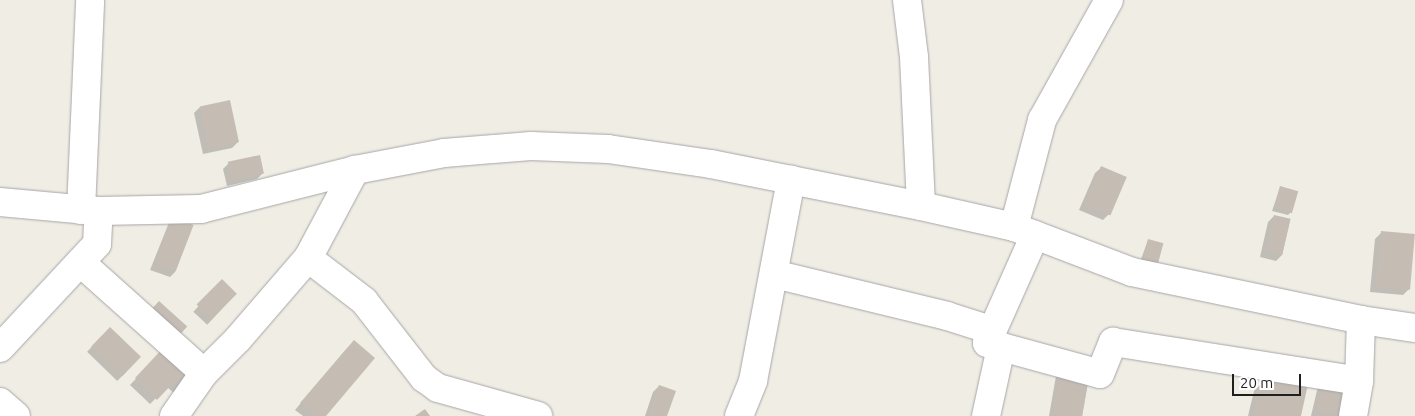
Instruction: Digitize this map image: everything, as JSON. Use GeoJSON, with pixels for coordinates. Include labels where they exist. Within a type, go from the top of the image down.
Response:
{"type":"FeatureCollection","features":[{"type":"Feature","properties":{"kind":"street"},"geometry":{"type":"LineString","coordinates":[[0,347],[97,244],[90,211],[90,0]]}},
{"type":"Feature","properties":{"kind":"street"},"geometry":{"type":"LineString","coordinates":[[907,0],[914,57],[921,206]]}},
{"type":"Feature","properties":{"kind":"street"},"geometry":{"type":"LineString","coordinates":[[986,416],[996,339],[1025,231],[1042,120],[1108,0]]}},
{"type":"Feature","properties":{"kind":"street"},"geometry":{"type":"LineString","coordinates":[[0,202],[90,211],[201,209],[355,170],[444,153],[531,146],[608,149],[711,164],[921,206],[1025,231],[1132,272],[1361,320],[1415,328]]}},
{"type":"Feature","properties":{"kind":"street"},"geometry":{"type":"LineString","coordinates":[[174,416],[204,373],[238,339],[308,258],[355,170]]}},
{"type":"Feature","properties":{"kind":"street"},"geometry":{"type":"LineString","coordinates":[[739,416],[753,381],[791,180]]}},
{"type":"Feature","properties":{"kind":"street"},"geometry":{"type":"LineString","coordinates":[[308,258],[364,301],[424,378],[438,388],[538,416]]}},
{"type":"Feature","properties":{"kind":"street"},"geometry":{"type":"LineString","coordinates":[[80,262],[204,373]]}},
{"type":"Feature","properties":{"kind":"street"},"geometry":{"type":"LineString","coordinates":[[774,274],[947,316],[996,339],[1100,374],[1113,342],[1359,381]]}},
{"type":"Feature","properties":{"kind":"street"},"geometry":{"type":"LineString","coordinates":[[1353,416],[1359,381],[1361,320]]}},
{"type":"Feature","properties":{"kind":"street"},"geometry":{"type":"LineString","coordinates":[[0,402],[16,416]]}},
{"type":"Feature","properties":{"kind":"building"},"geometry":{"type":"Polygon","coordinates":[[[230,100],[239,142],[209,149],[200,106],[230,100]]]}},
{"type":"Feature","properties":{"kind":"building"},"geometry":{"type":"Polygon","coordinates":[[[260,155],[264,174],[232,180],[228,162],[260,155]]]}},
{"type":"Feature","properties":{"kind":"building"},"geometry":{"type":"Polygon","coordinates":[[[1101,166],[1127,177],[1110,216],[1085,205],[1101,166]]]}},
{"type":"Feature","properties":{"kind":"building"},"geometry":{"type":"Polygon","coordinates":[[[1280,186],[1298,191],[1292,213],[1274,208],[1280,186]]]}},
{"type":"Feature","properties":{"kind":"building"},"geometry":{"type":"Polygon","coordinates":[[[1274,215],[1291,219],[1282,255],[1266,251],[1274,215]]]}},
{"type":"Feature","properties":{"kind":"building"},"geometry":{"type":"Polygon","coordinates":[[[173,217],[194,225],[176,272],[155,264],[173,217]]]}},
{"type":"Feature","properties":{"kind":"building"},"geometry":{"type":"Polygon","coordinates":[[[1381,231],[1415,234],[1410,290],[1376,287],[1381,231]]]}},
{"type":"Feature","properties":{"kind":"building"},"geometry":{"type":"Polygon","coordinates":[[[1148,239],[1163,243],[1158,263],[1143,259],[1148,239]]]}},
{"type":"Feature","properties":{"kind":"building"},"geometry":{"type":"Polygon","coordinates":[[[222,279],[237,294],[211,319],[197,304],[222,279]]]}},
{"type":"Feature","properties":{"kind":"building"},"geometry":{"type":"Polygon","coordinates":[[[159,301],[187,326],[173,342],[145,317],[159,301]]]}},
{"type":"Feature","properties":{"kind":"building"},"geometry":{"type":"Polygon","coordinates":[[[110,327],[141,357],[122,376],[91,346],[110,327]]]}},
{"type":"Feature","properties":{"kind":"building"},"geometry":{"type":"Polygon","coordinates":[[[354,340],[375,358],[326,416],[315,416],[300,403],[354,340]]]}},
{"type":"Feature","properties":{"kind":"building"},"geometry":{"type":"Polygon","coordinates":[[[165,346],[197,376],[183,390],[174,382],[157,400],[135,378],[165,346]]]}},
{"type":"Feature","properties":{"kind":"building"},"geometry":{"type":"Polygon","coordinates":[[[1275,368],[1310,375],[1301,416],[1254,416],[1261,382],[1272,384],[1275,368]]]}},
{"type":"Feature","properties":{"kind":"building"},"geometry":{"type":"Polygon","coordinates":[[[1061,369],[1090,374],[1082,416],[1053,415],[1061,369]]]}},
{"type":"Feature","properties":{"kind":"building"},"geometry":{"type":"Polygon","coordinates":[[[1323,379],[1352,385],[1346,416],[1316,411],[1323,379]]]}},
{"type":"Feature","properties":{"kind":"building"},"geometry":{"type":"Polygon","coordinates":[[[659,385],[676,391],[667,416],[648,416],[659,385]]]}},
{"type":"Feature","properties":{"kind":"building"},"geometry":{"type":"Polygon","coordinates":[[[425,409],[430,416],[415,416],[425,409]]]}}]}
